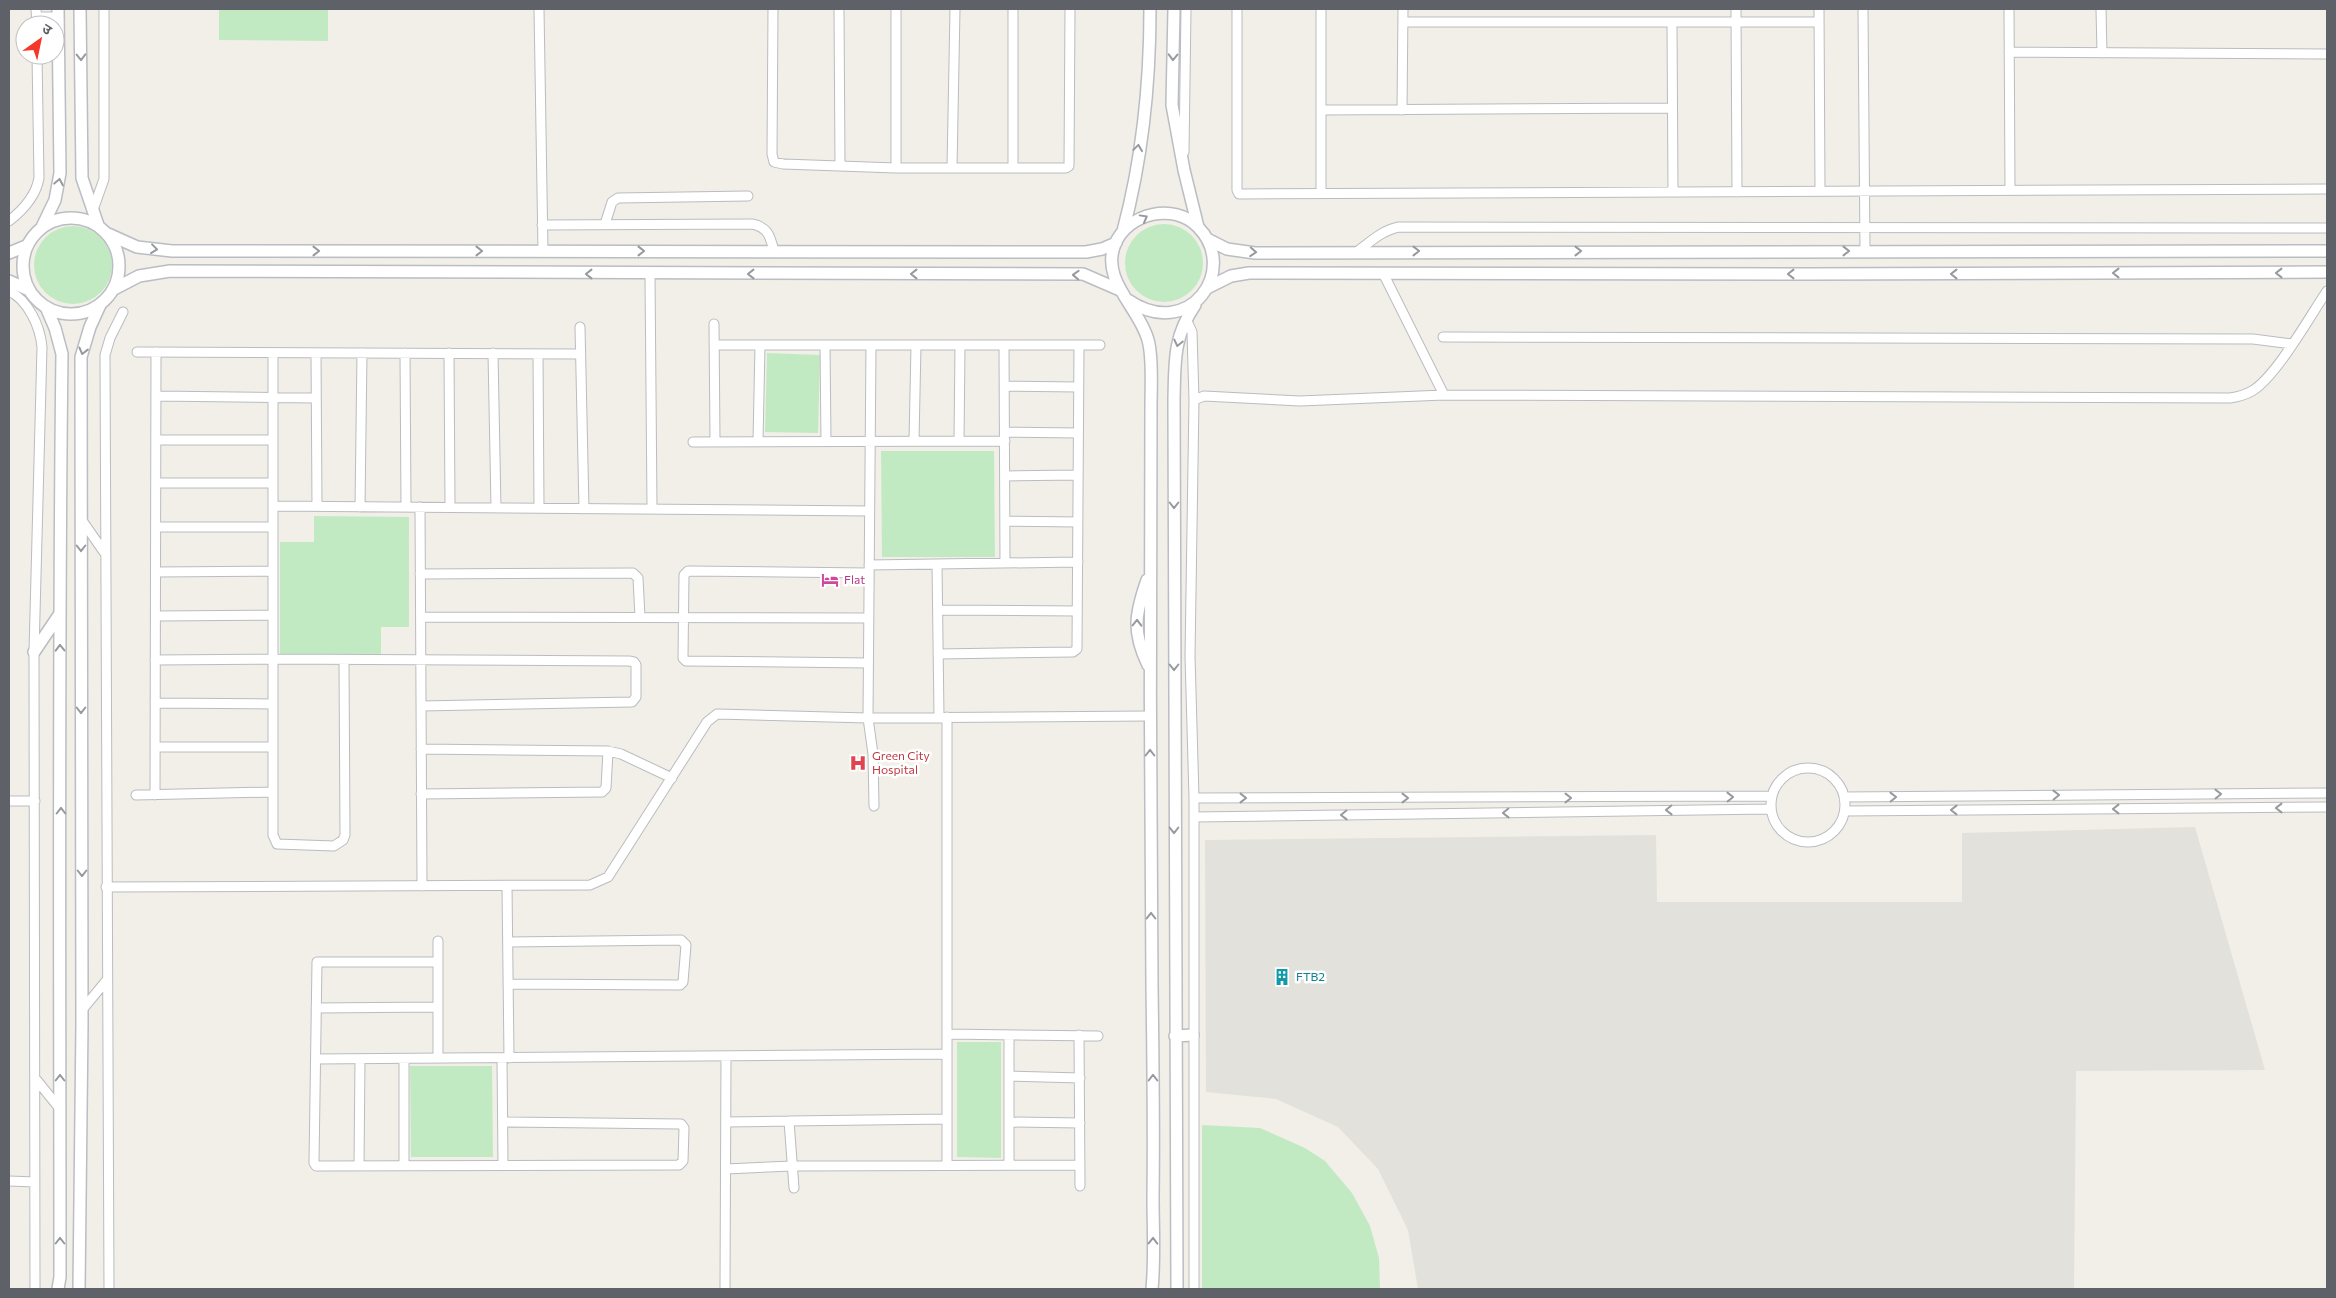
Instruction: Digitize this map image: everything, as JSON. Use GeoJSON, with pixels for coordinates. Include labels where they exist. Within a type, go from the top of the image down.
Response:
{"type":"FeatureCollection","features":[{"type":"Feature","properties":{"kind":"street"},"geometry":{"type":"LineString","coordinates":[[80,9],[82,178],[98,225]]}},
{"type":"Feature","properties":{"kind":"street"},"geometry":{"type":"LineString","coordinates":[[93,210],[104,180],[104,9]]}},
{"type":"Feature","properties":{"kind":"street"},"geometry":{"type":"LineString","coordinates":[[539,9],[542,251]]}},
{"type":"Feature","properties":{"kind":"street"},"geometry":{"type":"LineString","coordinates":[[773,9],[772,154],[774,162],[783,164],[896,168],[1066,168],[1069,166],[1070,9]]}},
{"type":"Feature","properties":{"kind":"street"},"geometry":{"type":"LineString","coordinates":[[839,9],[840,165]]}},
{"type":"Feature","properties":{"kind":"street"},"geometry":{"type":"LineString","coordinates":[[896,9],[896,168]]}},
{"type":"Feature","properties":{"kind":"street"},"geometry":{"type":"LineString","coordinates":[[952,168],[955,9]]}},
{"type":"Feature","properties":{"kind":"street"},"geometry":{"type":"LineString","coordinates":[[1013,168],[1014,9]]}},
{"type":"Feature","properties":{"kind":"street"},"geometry":{"type":"LineString","coordinates":[[1150,9],[1146,98],[1131,202],[1123,231],[1116,243],[1112,256],[1115,280],[1140,320],[1149,342],[1151,395],[1150,716],[1154,1158],[1152,1289]]}},
{"type":"Feature","properties":{"kind":"street"},"geometry":{"type":"LineString","coordinates":[[1174,9],[1172,104],[1184,170],[1198,226]]}},
{"type":"Feature","properties":{"kind":"street"},"geometry":{"type":"LineString","coordinates":[[1184,170],[1186,9]]}},
{"type":"Feature","properties":{"kind":"street"},"geometry":{"type":"LineString","coordinates":[[1237,9],[1238,192],[1321,194],[2327,189]]}},
{"type":"Feature","properties":{"kind":"street"},"geometry":{"type":"LineString","coordinates":[[1321,9],[1321,194]]}},
{"type":"Feature","properties":{"kind":"street"},"geometry":{"type":"LineString","coordinates":[[1402,110],[1403,9]]}},
{"type":"Feature","properties":{"kind":"street"},"geometry":{"type":"LineString","coordinates":[[1736,9],[1737,192]]}},
{"type":"Feature","properties":{"kind":"street"},"geometry":{"type":"LineString","coordinates":[[1819,9],[1820,191]]}},
{"type":"Feature","properties":{"kind":"street"},"geometry":{"type":"LineString","coordinates":[[1863,9],[1865,251]]}},
{"type":"Feature","properties":{"kind":"street"},"geometry":{"type":"LineString","coordinates":[[2009,9],[2010,190]]}},
{"type":"Feature","properties":{"kind":"street"},"geometry":{"type":"LineString","coordinates":[[2101,9],[2102,53]]}},
{"type":"Feature","properties":{"kind":"street"},"geometry":{"type":"LineString","coordinates":[[9,253],[26,246],[42,227],[55,200],[60,173],[58,13]]}},
{"type":"Feature","properties":{"kind":"street"},"geometry":{"type":"LineString","coordinates":[[1403,22],[1819,22]]}},
{"type":"Feature","properties":{"kind":"street"},"geometry":{"type":"LineString","coordinates":[[1672,22],[1673,192]]}},
{"type":"Feature","properties":{"kind":"street"},"geometry":{"type":"LineString","coordinates":[[2009,52],[2327,54]]}},
{"type":"Feature","properties":{"kind":"street"},"geometry":{"type":"LineString","coordinates":[[9,221],[30,200],[37,189],[39,178],[37,65]]}},
{"type":"Feature","properties":{"kind":"street"},"geometry":{"type":"LineString","coordinates":[[1321,110],[1672,108]]}},
{"type":"Feature","properties":{"kind":"street"},"geometry":{"type":"LineString","coordinates":[[605,224],[612,202],[618,198],[748,196]]}},
{"type":"Feature","properties":{"kind":"street"},"geometry":{"type":"LineString","coordinates":[[1123,231],[1150,214],[1168,212],[1191,220],[1208,239],[1214,263],[1208,288],[1186,319],[1176,343],[1174,399],[1177,1289]]}},
{"type":"Feature","properties":{"kind":"street"},"geometry":{"type":"LineString","coordinates":[[42,227],[60,218],[80,218],[98,225],[108,234],[118,251],[120,271],[114,289]]}},
{"type":"Feature","properties":{"kind":"street"},"geometry":{"type":"LineString","coordinates":[[542,224],[752,224],[761,226],[768,231],[774,251]]}},
{"type":"Feature","properties":{"kind":"street"},"geometry":{"type":"LineString","coordinates":[[1358,252],[1381,234],[1390,229],[1400,227],[1865,226],[2327,228]]}},
{"type":"Feature","properties":{"kind":"street"},"geometry":{"type":"LineString","coordinates":[[108,234],[137,247],[172,252],[1086,252],[1102,249],[1116,243]]}},
{"type":"Feature","properties":{"kind":"street"},"geometry":{"type":"LineString","coordinates":[[1208,239],[1227,249],[1256,253],[2327,251]]}},
{"type":"Feature","properties":{"kind":"street"},"geometry":{"type":"LineString","coordinates":[[26,246],[23,261],[24,276],[29,290],[36,300],[46,307],[64,314],[83,313],[100,305]]}},
{"type":"Feature","properties":{"kind":"street"},"geometry":{"type":"LineString","coordinates":[[79,1289],[82,1010],[81,356],[90,327],[100,305],[114,289],[139,276],[170,271],[1083,274],[1125,296],[1141,309],[1152,313],[1176,313],[1199,300]]}},
{"type":"Feature","properties":{"kind":"street"},"geometry":{"type":"LineString","coordinates":[[1208,288],[1231,276],[1250,273],[1824,274],[2327,272]]}},
{"type":"Feature","properties":{"kind":"street"},"geometry":{"type":"LineString","coordinates":[[1383,273],[1444,395]]}},
{"type":"Feature","properties":{"kind":"street"},"geometry":{"type":"LineString","coordinates":[[650,274],[652,509]]}},
{"type":"Feature","properties":{"kind":"street"},"geometry":{"type":"LineString","coordinates":[[9,281],[29,290]]}},
{"type":"Feature","properties":{"kind":"street"},"geometry":{"type":"LineString","coordinates":[[9,291],[16,295],[28,309],[41,340],[34,652],[35,1289]]}},
{"type":"Feature","properties":{"kind":"street"},"geometry":{"type":"LineString","coordinates":[[1194,400],[1204,396],[1300,401],[1444,395],[2230,398],[2252,391],[2264,382],[2327,291]]}},
{"type":"Feature","properties":{"kind":"street"},"geometry":{"type":"LineString","coordinates":[[46,307],[56,328],[62,354],[59,614],[61,739],[60,1278],[58,1289]]}},
{"type":"Feature","properties":{"kind":"street"},"geometry":{"type":"LineString","coordinates":[[108,1289],[104,552],[105,355],[110,338],[123,312]]}},
{"type":"Feature","properties":{"kind":"street"},"geometry":{"type":"LineString","coordinates":[[1186,319],[1192,332],[1194,400],[1190,656],[1194,798],[1194,1289]]}},
{"type":"Feature","properties":{"kind":"street"},"geometry":{"type":"LineString","coordinates":[[714,324],[715,442]]}},
{"type":"Feature","properties":{"kind":"street"},"geometry":{"type":"LineString","coordinates":[[580,327],[584,509]]}},
{"type":"Feature","properties":{"kind":"street"},"geometry":{"type":"LineString","coordinates":[[1443,337],[2253,339],[2292,344]]}},
{"type":"Feature","properties":{"kind":"street"},"geometry":{"type":"LineString","coordinates":[[714,345],[1100,345]]}},
{"type":"Feature","properties":{"kind":"street"},"geometry":{"type":"LineString","coordinates":[[758,442],[760,345]]}},
{"type":"Feature","properties":{"kind":"street"},"geometry":{"type":"LineString","coordinates":[[825,345],[826,441]]}},
{"type":"Feature","properties":{"kind":"street"},"geometry":{"type":"LineString","coordinates":[[871,345],[868,718],[873,754],[874,806]]}},
{"type":"Feature","properties":{"kind":"street"},"geometry":{"type":"LineString","coordinates":[[914,441],[916,345]]}},
{"type":"Feature","properties":{"kind":"street"},"geometry":{"type":"LineString","coordinates":[[959,441],[960,345]]}},
{"type":"Feature","properties":{"kind":"street"},"geometry":{"type":"LineString","coordinates":[[1004,345],[1005,563]]}},
{"type":"Feature","properties":{"kind":"street"},"geometry":{"type":"LineString","coordinates":[[938,654],[1076,652],[1078,647],[1079,345]]}},
{"type":"Feature","properties":{"kind":"street"},"geometry":{"type":"LineString","coordinates":[[137,352],[580,354]]}},
{"type":"Feature","properties":{"kind":"street"},"geometry":{"type":"LineString","coordinates":[[155,794],[156,352]]}},
{"type":"Feature","properties":{"kind":"street"},"geometry":{"type":"LineString","coordinates":[[273,353],[272,792],[273,836],[277,844],[334,846],[344,840],[344,660]]}},
{"type":"Feature","properties":{"kind":"street"},"geometry":{"type":"LineString","coordinates":[[316,353],[317,506]]}},
{"type":"Feature","properties":{"kind":"street"},"geometry":{"type":"LineString","coordinates":[[360,507],[362,353]]}},
{"type":"Feature","properties":{"kind":"street"},"geometry":{"type":"LineString","coordinates":[[405,353],[406,507]]}},
{"type":"Feature","properties":{"kind":"street"},"geometry":{"type":"LineString","coordinates":[[449,353],[450,508]]}},
{"type":"Feature","properties":{"kind":"street"},"geometry":{"type":"LineString","coordinates":[[493,354],[496,508]]}},
{"type":"Feature","properties":{"kind":"street"},"geometry":{"type":"LineString","coordinates":[[538,354],[539,508]]}},
{"type":"Feature","properties":{"kind":"street"},"geometry":{"type":"LineString","coordinates":[[1005,386],[1078,387]]}},
{"type":"Feature","properties":{"kind":"street"},"geometry":{"type":"LineString","coordinates":[[156,396],[316,398]]}},
{"type":"Feature","properties":{"kind":"street"},"geometry":{"type":"LineString","coordinates":[[692,442],[959,441],[1078,433]]}},
{"type":"Feature","properties":{"kind":"street"},"geometry":{"type":"LineString","coordinates":[[156,440],[273,440]]}},
{"type":"Feature","properties":{"kind":"street"},"geometry":{"type":"LineString","coordinates":[[1005,476],[1078,475]]}},
{"type":"Feature","properties":{"kind":"street"},"geometry":{"type":"LineString","coordinates":[[156,483],[273,483]]}},
{"type":"Feature","properties":{"kind":"street"},"geometry":{"type":"LineString","coordinates":[[272,506],[869,511]]}},
{"type":"Feature","properties":{"kind":"street"},"geometry":{"type":"LineString","coordinates":[[420,507],[422,886]]}},
{"type":"Feature","properties":{"kind":"street"},"geometry":{"type":"LineString","coordinates":[[81,519],[104,552]]}},
{"type":"Feature","properties":{"kind":"street"},"geometry":{"type":"LineString","coordinates":[[1005,521],[1078,522]]}},
{"type":"Feature","properties":{"kind":"street"},"geometry":{"type":"LineString","coordinates":[[156,527],[272,528]]}},
{"type":"Feature","properties":{"kind":"street"},"geometry":{"type":"LineString","coordinates":[[868,663],[686,661],[683,658],[684,575],[688,571],[868,569],[937,564],[1078,562]]}},
{"type":"Feature","properties":{"kind":"street"},"geometry":{"type":"LineString","coordinates":[[937,564],[938,654],[943,717],[948,1034],[947,1165]]}},
{"type":"Feature","properties":{"kind":"street"},"geometry":{"type":"LineString","coordinates":[[156,572],[272,571]]}},
{"type":"Feature","properties":{"kind":"street"},"geometry":{"type":"LineString","coordinates":[[420,574],[633,574],[638,578],[640,617]]}},
{"type":"Feature","properties":{"kind":"street"},"geometry":{"type":"LineString","coordinates":[[938,610],[1077,611]]}},
{"type":"Feature","properties":{"kind":"street"},"geometry":{"type":"LineString","coordinates":[[34,652],[59,614]]}},
{"type":"Feature","properties":{"kind":"street"},"geometry":{"type":"LineString","coordinates":[[156,616],[272,615]]}},
{"type":"Feature","properties":{"kind":"street"},"geometry":{"type":"LineString","coordinates":[[421,618],[868,618]]}},
{"type":"Feature","properties":{"kind":"street"},"geometry":{"type":"LineString","coordinates":[[156,660],[634,662],[636,666],[636,697],[632,702],[421,706]]}},
{"type":"Feature","properties":{"kind":"street"},"geometry":{"type":"LineString","coordinates":[[155,703],[272,704]]}},
{"type":"Feature","properties":{"kind":"street"},"geometry":{"type":"LineString","coordinates":[[106,887],[590,886],[608,877],[708,722],[716,714],[868,718],[1150,716]]}},
{"type":"Feature","properties":{"kind":"street"},"geometry":{"type":"LineString","coordinates":[[155,747],[272,747]]}},
{"type":"Feature","properties":{"kind":"street"},"geometry":{"type":"LineString","coordinates":[[421,749],[608,751],[621,754],[672,778]]}},
{"type":"Feature","properties":{"kind":"street"},"geometry":{"type":"LineString","coordinates":[[422,794],[602,792],[606,788],[608,751]]}},
{"type":"Feature","properties":{"kind":"street"},"geometry":{"type":"LineString","coordinates":[[1808,767],[1820,770],[1831,776],[1840,785],[1844,797],[1845,811],[1841,822],[1829,835],[1813,842],[1801,842],[1790,838],[1780,831],[1773,821],[1770,809],[1771,796],[1776,785],[1784,775],[1795,769],[1808,767]]}},
{"type":"Feature","properties":{"kind":"street"},"geometry":{"type":"LineString","coordinates":[[136,795],[272,792]]}},
{"type":"Feature","properties":{"kind":"street"},"geometry":{"type":"LineString","coordinates":[[1844,797],[2327,792]]}},
{"type":"Feature","properties":{"kind":"street"},"geometry":{"type":"LineString","coordinates":[[1194,798],[1771,796]]}},
{"type":"Feature","properties":{"kind":"street"},"geometry":{"type":"LineString","coordinates":[[9,801],[35,801]]}},
{"type":"Feature","properties":{"kind":"street"},"geometry":{"type":"LineString","coordinates":[[1845,811],[2327,807]]}},
{"type":"Feature","properties":{"kind":"street"},"geometry":{"type":"LineString","coordinates":[[1194,817],[1770,809]]}},
{"type":"Feature","properties":{"kind":"street"},"geometry":{"type":"LineString","coordinates":[[503,1165],[508,984],[507,886]]}},
{"type":"Feature","properties":{"kind":"street"},"geometry":{"type":"LineString","coordinates":[[508,942],[682,940],[686,945],[684,982],[680,985],[508,984]]}},
{"type":"Feature","properties":{"kind":"street"},"geometry":{"type":"LineString","coordinates":[[438,941],[438,1058]]}},
{"type":"Feature","properties":{"kind":"street"},"geometry":{"type":"LineString","coordinates":[[438,962],[318,961],[316,964],[314,1163],[316,1166],[682,1165],[684,1128],[678,1124],[503,1122]]}},
{"type":"Feature","properties":{"kind":"street"},"geometry":{"type":"LineString","coordinates":[[82,1010],[106,981]]}},
{"type":"Feature","properties":{"kind":"street"},"geometry":{"type":"LineString","coordinates":[[316,1008],[438,1007]]}},
{"type":"Feature","properties":{"kind":"street"},"geometry":{"type":"LineString","coordinates":[[948,1034],[1098,1036]]}},
{"type":"Feature","properties":{"kind":"street"},"geometry":{"type":"LineString","coordinates":[[1009,1035],[1009,1165]]}},
{"type":"Feature","properties":{"kind":"street"},"geometry":{"type":"LineString","coordinates":[[1079,1035],[1080,1186]]}},
{"type":"Feature","properties":{"kind":"street"},"geometry":{"type":"LineString","coordinates":[[1175,1036],[1194,1035]]}},
{"type":"Feature","properties":{"kind":"street"},"geometry":{"type":"LineString","coordinates":[[316,1059],[948,1054]]}},
{"type":"Feature","properties":{"kind":"street"},"geometry":{"type":"LineString","coordinates":[[725,1289],[726,1056]]}},
{"type":"Feature","properties":{"kind":"street"},"geometry":{"type":"LineString","coordinates":[[360,1059],[360,1166]]}},
{"type":"Feature","properties":{"kind":"street"},"geometry":{"type":"LineString","coordinates":[[404,1059],[404,1166]]}},
{"type":"Feature","properties":{"kind":"street"},"geometry":{"type":"LineString","coordinates":[[1009,1076],[1080,1078]]}},
{"type":"Feature","properties":{"kind":"street"},"geometry":{"type":"LineString","coordinates":[[35,1078],[60,1109]]}},
{"type":"Feature","properties":{"kind":"street"},"geometry":{"type":"LineString","coordinates":[[726,1122],[947,1119]]}},
{"type":"Feature","properties":{"kind":"street"},"geometry":{"type":"LineString","coordinates":[[789,1121],[794,1188]]}},
{"type":"Feature","properties":{"kind":"street"},"geometry":{"type":"LineString","coordinates":[[1009,1122],[1080,1124]]}},
{"type":"Feature","properties":{"kind":"street"},"geometry":{"type":"LineString","coordinates":[[726,1170],[792,1166],[1080,1165]]}},
{"type":"Feature","properties":{"kind":"street"},"geometry":{"type":"LineString","coordinates":[[9,1181],[35,1182]]}},
{"type":"Feature","properties":{"kind":"shaded area"},"geometry":{"type":"Polygon","coordinates":[[[2195,827],[2265,1070],[2076,1071],[2074,1289],[1418,1289],[1408,1230],[1378,1169],[1338,1127],[1276,1099],[1206,1092],[1205,840],[1656,835],[1657,902],[1962,902],[1962,833],[2195,827]]]}},
{"type":"Feature","properties":{"kind":"green space"},"geometry":{"type":"Polygon","coordinates":[[[219,9],[328,9],[328,41],[219,40],[219,9]]]}},
{"type":"Feature","properties":{"kind":"green space"},"geometry":{"type":"Polygon","coordinates":[[[1164,224],[1179,227],[1192,235],[1200,248],[1203,263],[1200,278],[1192,291],[1179,299],[1164,302],[1149,299],[1136,291],[1128,278],[1125,263],[1128,248],[1136,235],[1149,227],[1164,224]]]}},
{"type":"Feature","properties":{"kind":"green space"},"geometry":{"type":"Polygon","coordinates":[[[73,226],[88,229],[101,237],[109,250],[112,265],[109,280],[101,293],[88,301],[73,304],[58,301],[45,293],[37,280],[34,265],[37,250],[45,237],[58,229],[73,226]]]}},
{"type":"Feature","properties":{"kind":"green space"},"geometry":{"type":"Polygon","coordinates":[[[767,353],[820,355],[818,433],[765,432],[767,353]]]}},
{"type":"Feature","properties":{"kind":"green space"},"geometry":{"type":"Polygon","coordinates":[[[881,451],[994,451],[995,557],[882,557],[881,451]]]}},
{"type":"Feature","properties":{"kind":"green space"},"geometry":{"type":"Polygon","coordinates":[[[314,516],[409,517],[409,627],[381,627],[381,656],[280,655],[280,542],[314,542],[314,516]]]}},
{"type":"Feature","properties":{"kind":"green space"},"geometry":{"type":"Polygon","coordinates":[[[957,1042],[1001,1042],[1001,1158],[957,1157],[957,1042]]]}},
{"type":"Feature","properties":{"kind":"green space"},"geometry":{"type":"Polygon","coordinates":[[[410,1066],[492,1066],[493,1157],[411,1157],[410,1066]]]}},
{"type":"Feature","properties":{"kind":"green space"},"geometry":{"type":"Polygon","coordinates":[[[1202,1125],[1260,1128],[1305,1148],[1325,1161],[1352,1193],[1370,1226],[1379,1258],[1380,1289],[1202,1289],[1202,1125]]]}},
{"type":"Feature","properties":{"kind":"place","name":"Flat"},"geometry":{"type":"Point","coordinates":[830,580]}},
{"type":"Feature","properties":{"kind":"place","name":"Green City Hospital"},"geometry":{"type":"Point","coordinates":[858,763]}},
{"type":"Feature","properties":{"kind":"place","name":"FTB2"},"geometry":{"type":"Point","coordinates":[1282,977]}}]}
